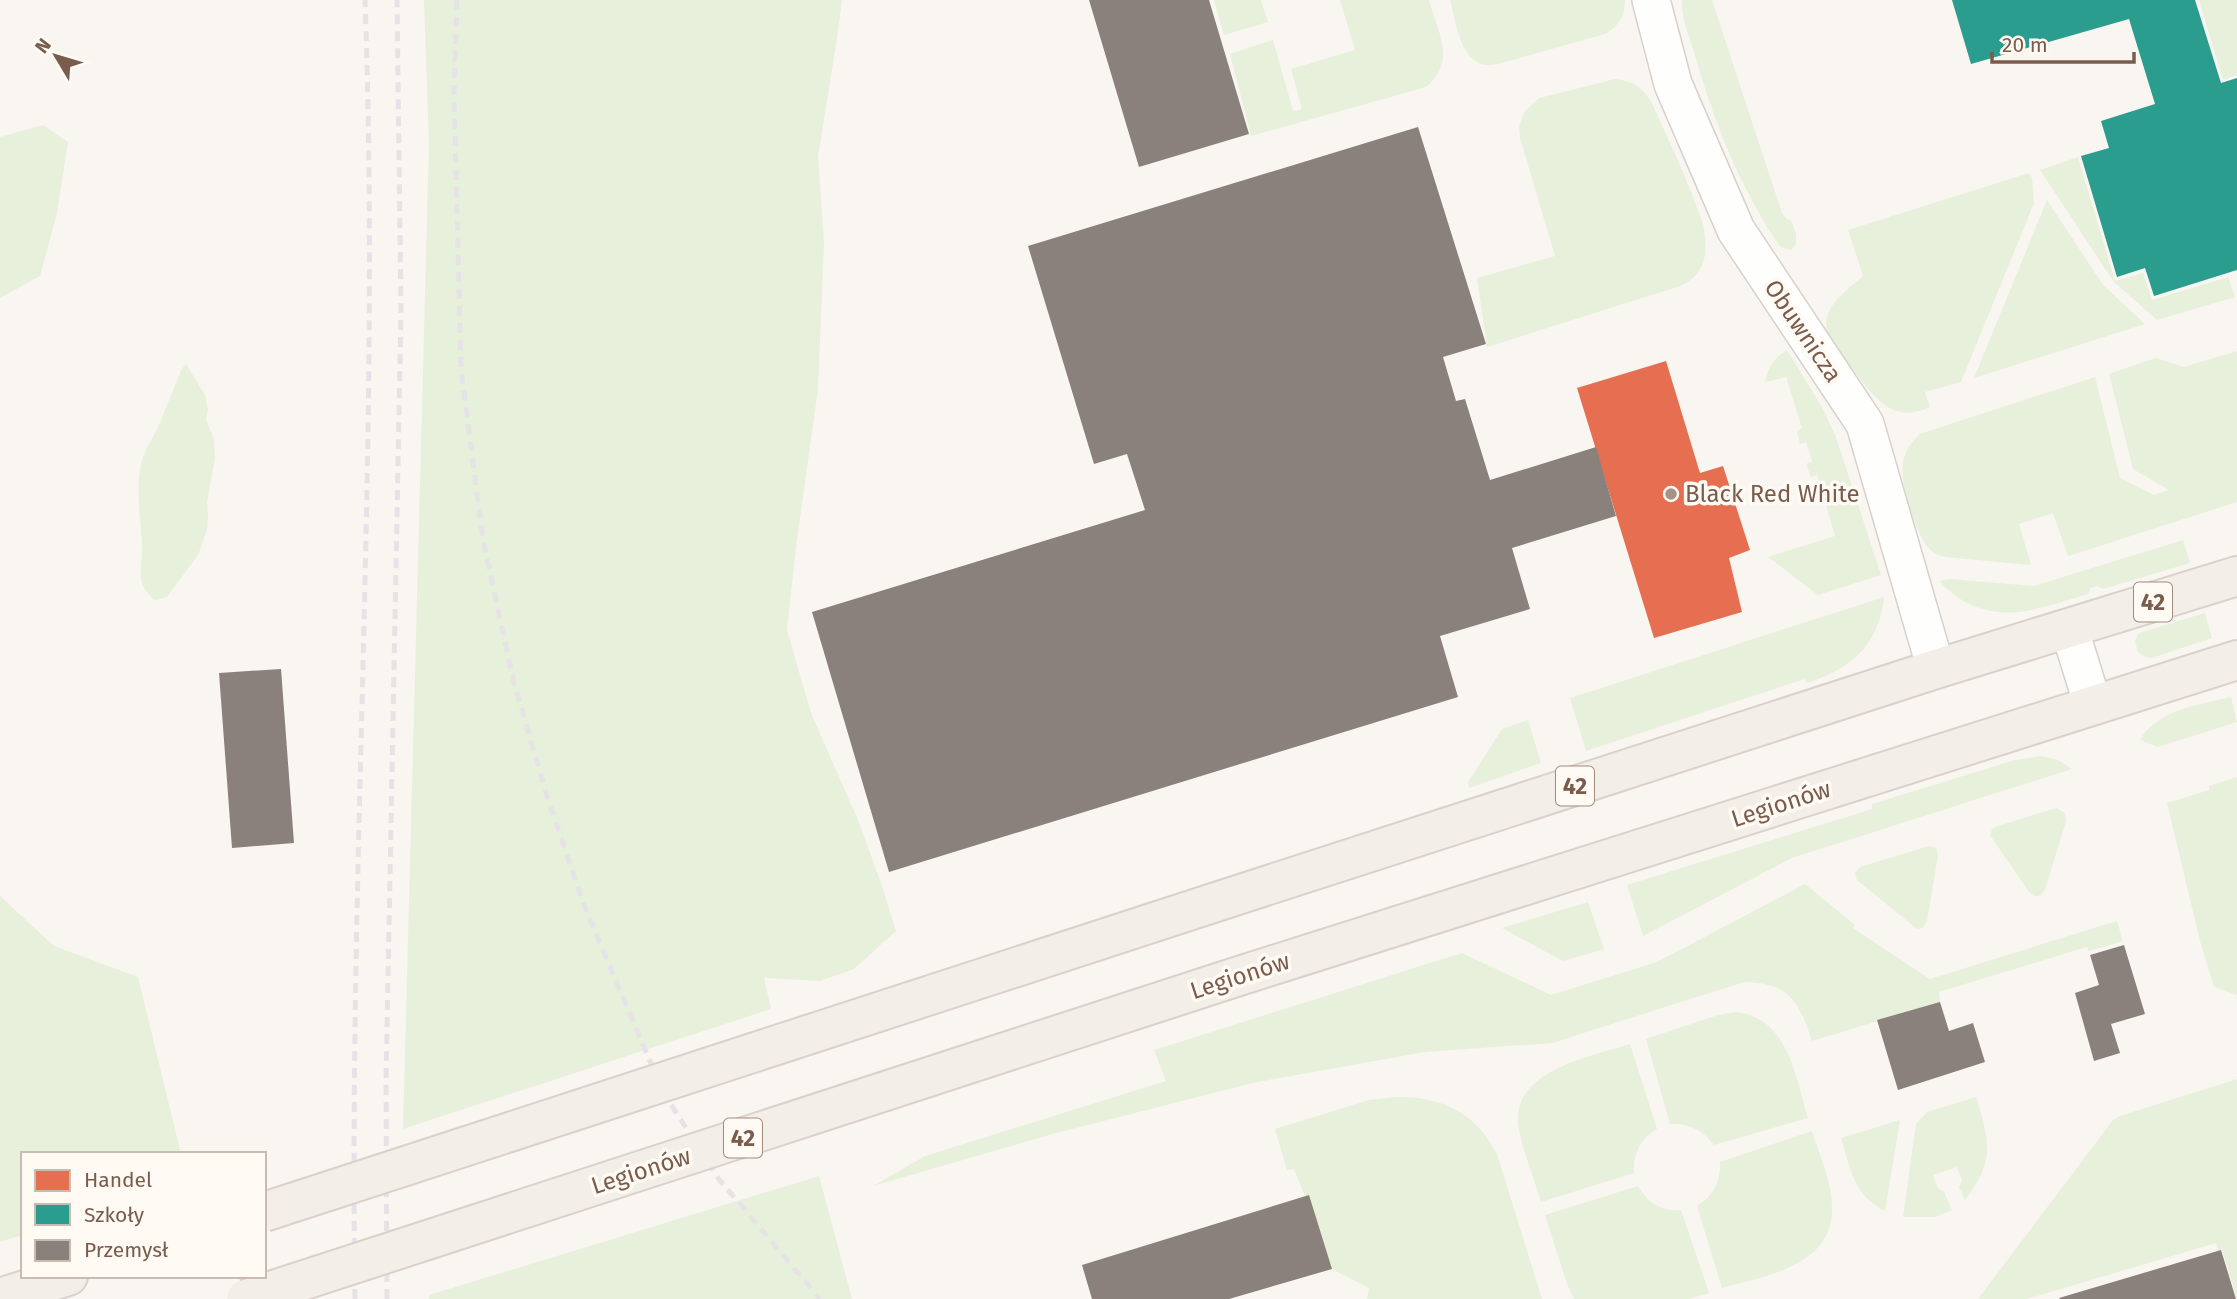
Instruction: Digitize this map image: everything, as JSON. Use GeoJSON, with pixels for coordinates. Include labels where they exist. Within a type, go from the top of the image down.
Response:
{"type":"FeatureCollection","features":[{"type":"Feature","properties":{"kind":"main road","name":"42"},"geometry":{"type":"LineString","coordinates":[[266,1211],[1936,669],[2237,576]]}},
{"type":"Feature","properties":{"kind":"main road","name":"Legionów"},"geometry":{"type":"LineString","coordinates":[[246,1299],[1239,976],[2237,660]]}},
{"type":"Feature","properties":{"kind":"main road"},"geometry":{"type":"LineString","coordinates":[[0,1298],[62,1278]]}},
{"type":"Feature","properties":{"kind":"street","name":"Obuwnicza"},"geometry":{"type":"LineString","coordinates":[[1651,0],[1673,84],[1736,230],[1865,424],[1936,669]]}},
{"type":"Feature","properties":{"kind":"street"},"geometry":{"type":"LineString","coordinates":[[2069,628],[2093,705]]}},
{"type":"Feature","properties":{"kind":"green space"},"geometry":{"type":"Polygon","coordinates":[[[424,0],[842,0],[818,157],[824,242],[818,389],[787,630],[811,713],[858,820],[896,931],[854,969],[820,981],[764,978],[771,1009],[403,1129],[429,144],[424,0]]]}},
{"type":"Feature","properties":{"kind":"green space"},"geometry":{"type":"Polygon","coordinates":[[[1214,0],[1261,0],[1268,22],[1224,35],[1214,0]]]}},
{"type":"Feature","properties":{"kind":"green space"},"geometry":{"type":"Polygon","coordinates":[[[1340,0],[1429,0],[1440,35],[1443,57],[1435,77],[1426,87],[1251,136],[1230,54],[1273,40],[1293,111],[1302,109],[1291,69],[1355,50],[1340,0]]]}},
{"type":"Feature","properties":{"kind":"green space"},"geometry":{"type":"Polygon","coordinates":[[[1450,0],[1625,0],[1620,20],[1605,34],[1486,65],[1468,55],[1450,0]]]}},
{"type":"Feature","properties":{"kind":"green space"},"geometry":{"type":"Polygon","coordinates":[[[1682,0],[1712,0],[1782,213],[1791,221],[1796,233],[1796,244],[1791,250],[1780,247],[1752,200],[1729,153],[1710,104],[1686,26],[1682,0]]]}},
{"type":"Feature","properties":{"kind":"green space"},"geometry":{"type":"Polygon","coordinates":[[[2199,0],[2237,0],[2237,75],[2223,80],[2199,0]]]}},
{"type":"Feature","properties":{"kind":"green space"},"geometry":{"type":"Polygon","coordinates":[[[1615,79],[1638,86],[1655,110],[1702,221],[1705,254],[1700,269],[1690,281],[1680,286],[1487,347],[1477,278],[1555,256],[1520,138],[1519,127],[1524,112],[1539,98],[1615,79]]]}},
{"type":"Feature","properties":{"kind":"green space"},"geometry":{"type":"Polygon","coordinates":[[[43,125],[68,142],[57,213],[40,276],[0,298],[0,137],[43,125]]]}},
{"type":"Feature","properties":{"kind":"green space"},"geometry":{"type":"Polygon","coordinates":[[[2078,157],[2115,281],[2143,273],[2152,300],[2228,277],[2235,297],[2157,320],[2114,282],[2040,170],[2078,157]]]}},
{"type":"Feature","properties":{"kind":"green space"},"geometry":{"type":"Polygon","coordinates":[[[2029,173],[2032,178],[2034,203],[1961,382],[1925,392],[1930,407],[1907,413],[1888,407],[1873,394],[1828,337],[1826,327],[1830,309],[1841,295],[1863,276],[1848,230],[2029,173]]]}},
{"type":"Feature","properties":{"kind":"green space"},"geometry":{"type":"Polygon","coordinates":[[[2047,200],[2103,285],[2145,324],[1974,378],[2047,200]]]}},
{"type":"Feature","properties":{"kind":"green space"},"geometry":{"type":"Polygon","coordinates":[[[1787,350],[1822,407],[1836,437],[1881,575],[1818,595],[1768,557],[1835,536],[1817,475],[1811,477],[1806,464],[1812,461],[1806,442],[1800,444],[1797,431],[1802,428],[1786,377],[1765,382],[1772,364],[1787,350]]]}},
{"type":"Feature","properties":{"kind":"green space"},"geometry":{"type":"Polygon","coordinates":[[[2237,351],[2237,502],[2068,556],[2053,513],[2019,524],[2031,565],[1945,557],[1934,553],[1926,545],[1909,505],[1902,470],[1907,450],[1920,434],[2095,377],[2120,478],[2154,495],[2169,490],[2133,469],[2109,374],[2156,358],[2184,367],[2237,351]]]}},
{"type":"Feature","properties":{"kind":"green space"},"geometry":{"type":"Polygon","coordinates":[[[186,364],[205,395],[208,410],[206,419],[214,440],[215,458],[207,502],[207,530],[198,555],[167,597],[154,600],[144,587],[141,577],[139,478],[144,454],[186,364]]]}},
{"type":"Feature","properties":{"kind":"green space"},"geometry":{"type":"Polygon","coordinates":[[[2183,540],[2190,563],[2103,589],[2097,586],[2091,588],[2088,594],[2026,611],[1996,612],[1980,608],[1965,602],[1940,581],[1949,579],[2034,586],[2183,540]]]}},
{"type":"Feature","properties":{"kind":"green space"},"geometry":{"type":"Polygon","coordinates":[[[1884,597],[1876,629],[1869,642],[1860,653],[1837,670],[1807,683],[1804,679],[1586,751],[1570,698],[1884,597]]]}},
{"type":"Feature","properties":{"kind":"green space"},"geometry":{"type":"Polygon","coordinates":[[[2205,613],[2212,638],[2152,658],[2138,652],[2135,641],[2139,633],[2205,613]]]}},
{"type":"Feature","properties":{"kind":"green space"},"geometry":{"type":"Polygon","coordinates":[[[2231,697],[2237,722],[2158,747],[2140,740],[2148,729],[2168,715],[2231,697]]]}},
{"type":"Feature","properties":{"kind":"green space"},"geometry":{"type":"Polygon","coordinates":[[[1528,720],[1541,763],[1469,788],[1468,782],[1502,729],[1528,720]]]}},
{"type":"Feature","properties":{"kind":"green space"},"geometry":{"type":"Polygon","coordinates":[[[2042,756],[2058,760],[2072,769],[1792,858],[1643,936],[1627,885],[1872,809],[1872,804],[2015,760],[2042,756]]]}},
{"type":"Feature","properties":{"kind":"green space"},"geometry":{"type":"Polygon","coordinates":[[[2237,777],[2237,995],[2214,987],[2200,941],[2167,803],[2209,790],[2209,786],[2237,777]]]}},
{"type":"Feature","properties":{"kind":"green space"},"geometry":{"type":"Polygon","coordinates":[[[2056,808],[2065,813],[2066,821],[2045,890],[2039,896],[2034,896],[1990,835],[1992,829],[1998,826],[2056,808]]]}},
{"type":"Feature","properties":{"kind":"green space"},"geometry":{"type":"Polygon","coordinates":[[[1929,846],[1936,848],[1938,855],[1927,921],[1923,928],[1917,929],[1857,880],[1855,873],[1860,867],[1929,846]]]}},
{"type":"Feature","properties":{"kind":"green space"},"geometry":{"type":"Polygon","coordinates":[[[1805,884],[1855,925],[1853,928],[1930,979],[2117,921],[2123,941],[2089,951],[2087,947],[1939,992],[1940,1002],[1812,1041],[1797,1005],[1790,997],[1772,986],[1744,982],[1552,1043],[1425,1052],[1257,1082],[1056,1133],[873,1186],[925,1156],[1166,1081],[1154,1050],[1462,953],[1551,995],[1657,962],[1805,884]]]}},
{"type":"Feature","properties":{"kind":"green space"},"geometry":{"type":"Polygon","coordinates":[[[0,896],[54,946],[138,977],[181,1152],[21,1152],[21,1236],[0,1242],[0,896]]]}},
{"type":"Feature","properties":{"kind":"green space"},"geometry":{"type":"Polygon","coordinates":[[[1588,902],[1604,949],[1563,961],[1502,928],[1588,902]]]}},
{"type":"Feature","properties":{"kind":"green space"},"geometry":{"type":"Polygon","coordinates":[[[1735,1012],[1753,1016],[1778,1036],[1793,1067],[1808,1118],[1714,1145],[1695,1128],[1670,1124],[1646,1039],[1735,1012]]]}},
{"type":"Feature","properties":{"kind":"green space"},"geometry":{"type":"Polygon","coordinates":[[[1630,1044],[1657,1129],[1646,1137],[1639,1147],[1634,1173],[1541,1202],[1519,1130],[1519,1110],[1526,1093],[1538,1080],[1574,1061],[1630,1044]]]}},
{"type":"Feature","properties":{"kind":"green space"},"geometry":{"type":"Polygon","coordinates":[[[2237,1079],[2237,1297],[2222,1250],[2218,1251],[2216,1243],[2027,1299],[1978,1299],[2113,1120],[2237,1079]]]}},
{"type":"Feature","properties":{"kind":"green space"},"geometry":{"type":"Polygon","coordinates":[[[1395,1097],[1427,1100],[1455,1109],[1479,1127],[1488,1139],[1497,1154],[1542,1299],[1367,1299],[1369,1288],[1332,1269],[1309,1195],[1305,1196],[1294,1169],[1287,1170],[1275,1129],[1369,1100],[1395,1097]]]}},
{"type":"Feature","properties":{"kind":"green space"},"geometry":{"type":"Polygon","coordinates":[[[1976,1097],[1987,1139],[1987,1151],[1975,1186],[1965,1200],[1959,1187],[1962,1180],[1957,1167],[1933,1175],[1952,1210],[1935,1217],[1903,1217],[1916,1124],[1927,1112],[1976,1097]]]}},
{"type":"Feature","properties":{"kind":"green space"},"geometry":{"type":"Polygon","coordinates":[[[1900,1120],[1885,1211],[1874,1205],[1860,1189],[1851,1171],[1841,1138],[1900,1120]]]}},
{"type":"Feature","properties":{"kind":"green space"},"geometry":{"type":"Polygon","coordinates":[[[1812,1131],[1827,1177],[1832,1205],[1830,1226],[1822,1242],[1810,1255],[1795,1264],[1722,1288],[1697,1206],[1715,1187],[1720,1162],[1812,1131]]]}},
{"type":"Feature","properties":{"kind":"green space"},"geometry":{"type":"Polygon","coordinates":[[[819,1176],[852,1299],[429,1299],[429,1295],[819,1176]]]}},
{"type":"Feature","properties":{"kind":"green space"},"geometry":{"type":"Polygon","coordinates":[[[1638,1186],[1656,1205],[1681,1210],[1709,1293],[1689,1299],[1574,1299],[1545,1215],[1638,1186]]]}},
{"type":"Feature","properties":{"kind":"building: Handel","name":"Black Red White"},"geometry":{"type":"Polygon","coordinates":[[[1666,361],[1700,473],[1723,466],[1750,550],[1729,558],[1742,612],[1654,638],[1577,388],[1666,361]]]}},
{"type":"Feature","properties":{"kind":"building: Szkoły"},"geometry":{"type":"Polygon","coordinates":[[[1952,0],[2195,0],[2221,83],[2237,78],[2237,270],[2154,296],[2145,268],[2117,277],[2081,156],[2109,148],[2101,121],[2155,104],[2129,19],[1971,64],[1952,0]]]}},
{"type":"Feature","properties":{"kind":"building: Przemysł"},"geometry":{"type":"Polygon","coordinates":[[[1089,0],[1209,0],[1249,134],[1139,167],[1089,0]]]}},
{"type":"Feature","properties":{"kind":"building: Przemysł"},"geometry":{"type":"Polygon","coordinates":[[[1418,127],[1486,344],[1443,357],[1456,401],[1465,399],[1490,480],[1596,447],[1616,516],[1512,548],[1530,609],[1440,636],[1458,697],[889,872],[812,612],[1145,510],[1127,454],[1094,464],[1028,246],[1418,127]]]}},
{"type":"Feature","properties":{"kind":"building: Przemysł"},"geometry":{"type":"Polygon","coordinates":[[[281,669],[294,843],[232,848],[219,673],[281,669]]]}},
{"type":"Feature","properties":{"kind":"building: Przemysł"},"geometry":{"type":"Polygon","coordinates":[[[2124,945],[2145,1014],[2111,1024],[2120,1053],[2094,1061],[2075,993],[2099,985],[2090,955],[2124,945]]]}},
{"type":"Feature","properties":{"kind":"building: Przemysł"},"geometry":{"type":"Polygon","coordinates":[[[1940,1002],[1949,1031],[1973,1023],[1985,1062],[1898,1090],[1877,1020],[1940,1002]]]}},
{"type":"Feature","properties":{"kind":"building: Przemysł"},"geometry":{"type":"Polygon","coordinates":[[[1309,1195],[1332,1269],[1229,1299],[1092,1299],[1082,1265],[1309,1195]]]}},
{"type":"Feature","properties":{"kind":"building: Przemysł"},"geometry":{"type":"Polygon","coordinates":[[[2221,1250],[2236,1299],[2059,1298],[2221,1250]]]}},
{"type":"Feature","properties":{"kind":"railway"},"geometry":{"type":"LineString","coordinates":[[355,1299],[356,974],[369,325],[365,0]]}},
{"type":"Feature","properties":{"kind":"railway"},"geometry":{"type":"LineString","coordinates":[[387,1299],[386,1082],[401,311],[397,0]]}},
{"type":"Feature","properties":{"kind":"railway"},"geometry":{"type":"LineString","coordinates":[[457,0],[454,95],[461,369],[483,540],[513,679],[547,796],[584,905],[663,1092],[718,1178],[820,1299]]}},
{"type":"Feature","properties":{"kind":"place","name":"Black Red White"},"geometry":{"type":"Point","coordinates":[1671,494]}}]}
